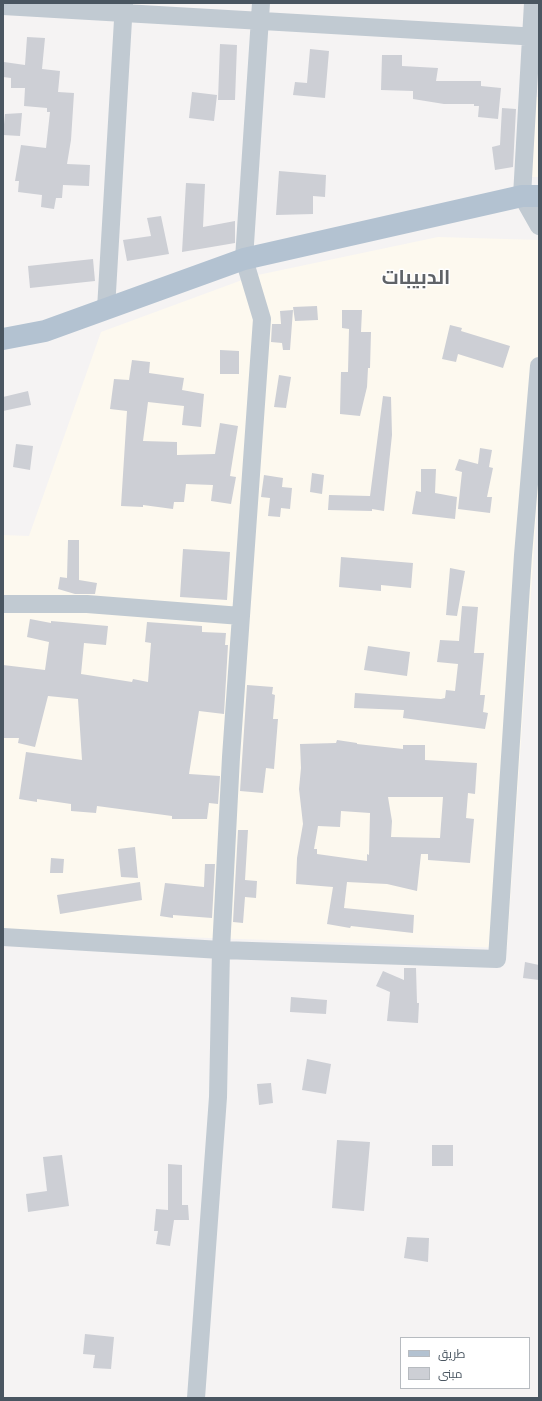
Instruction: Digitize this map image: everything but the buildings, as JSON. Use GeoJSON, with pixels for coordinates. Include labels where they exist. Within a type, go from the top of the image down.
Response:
{"type":"FeatureCollection","features":[{"type":"Feature","properties":{"kind":"main road"},"geometry":{"type":"LineString","coordinates":[[3,339],[44,331],[244,259],[531,196]]}},
{"type":"Feature","properties":{"kind":"street"},"geometry":{"type":"LineString","coordinates":[[196,1398],[218,1097],[221,950],[241,616],[262,319],[244,259],[261,3]]}},
{"type":"Feature","properties":{"kind":"street"},"geometry":{"type":"LineString","coordinates":[[533,3],[535,37],[531,196],[539,226]]}},
{"type":"Feature","properties":{"kind":"street"},"geometry":{"type":"LineString","coordinates":[[3,6],[124,8],[259,22],[535,37]]}},
{"type":"Feature","properties":{"kind":"street"},"geometry":{"type":"LineString","coordinates":[[106,309],[124,8]]}},
{"type":"Feature","properties":{"kind":"street"},"geometry":{"type":"LineString","coordinates":[[3,937],[221,950],[497,959],[523,555],[539,366]]}},
{"type":"Feature","properties":{"kind":"street"},"geometry":{"type":"LineString","coordinates":[[3,604],[87,604],[241,616]]}},
{"type":"Feature","properties":{"kind":"shaded area"},"geometry":{"type":"Polygon","coordinates":[[[534,97],[539,97],[539,177],[530,177],[534,97]]]}},
{"type":"Feature","properties":{"kind":"shaded area"},"geometry":{"type":"Polygon","coordinates":[[[438,237],[539,240],[539,475],[507,948],[3,931],[3,535],[29,536],[101,332],[253,276],[438,237]]]}},
{"type":"Feature","properties":{"kind":"district","name":"الدبيبات"},"geometry":{"type":"Point","coordinates":[416,278]}}]}
